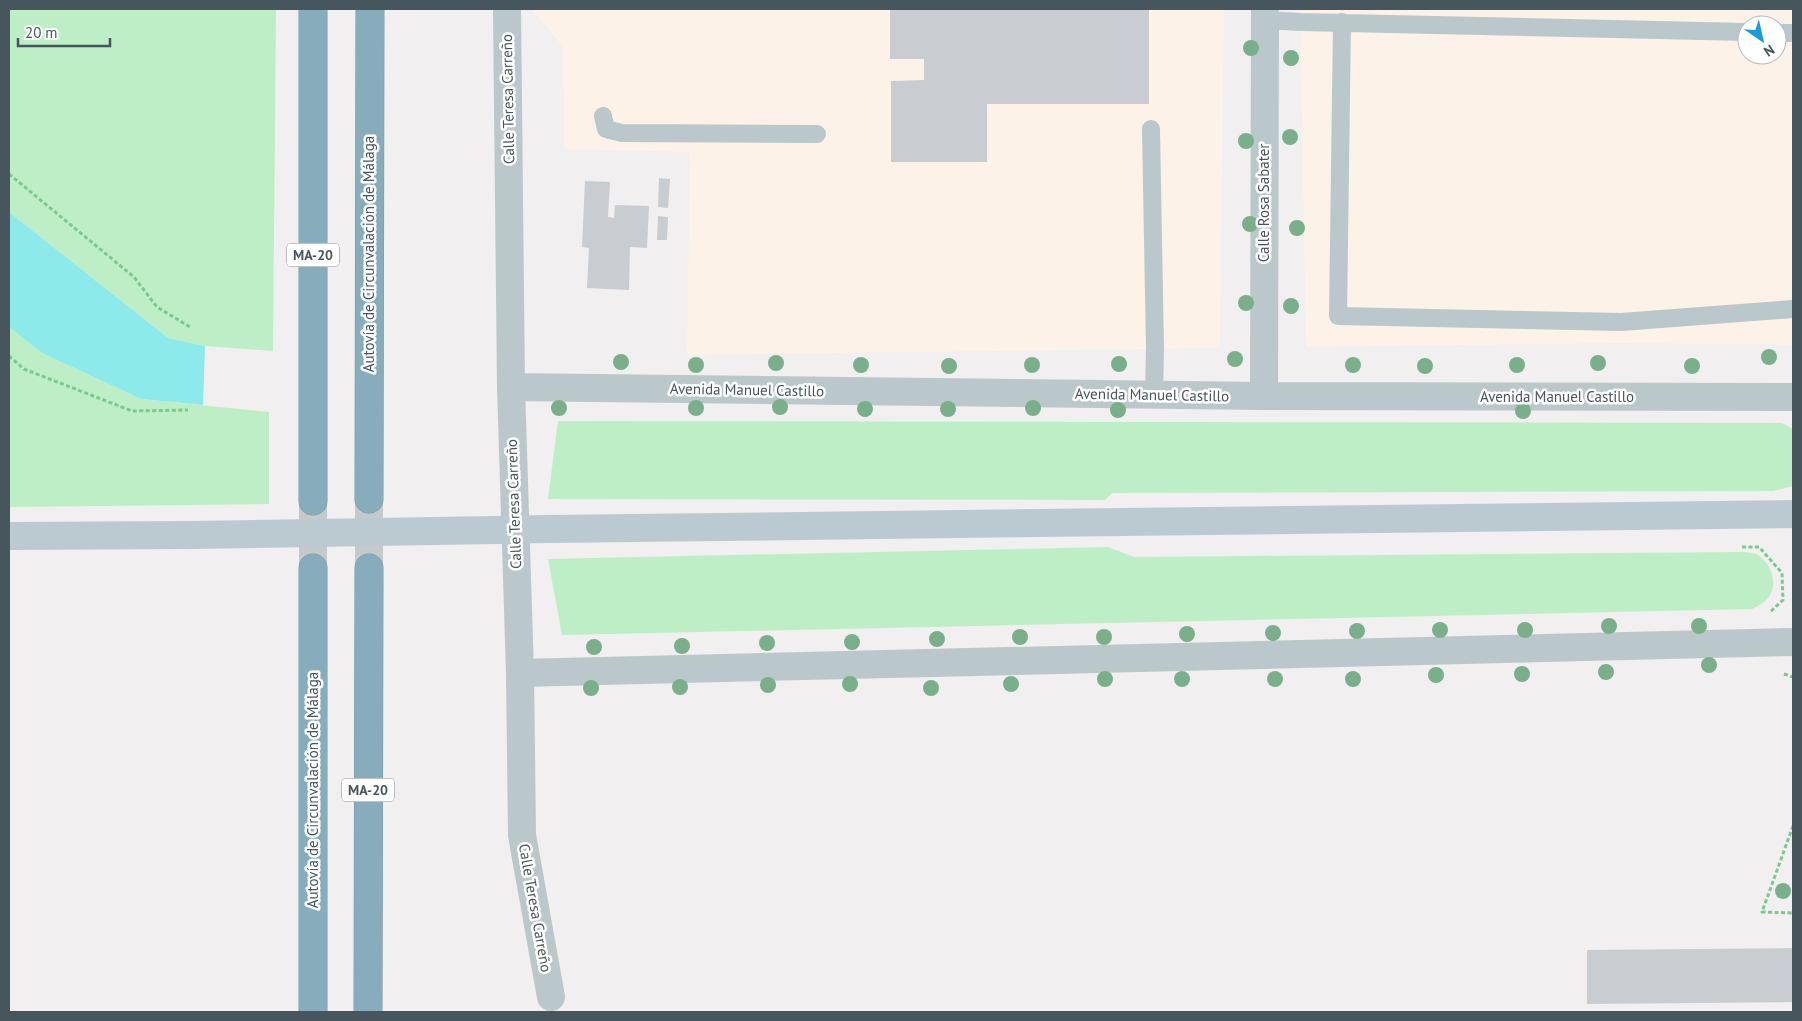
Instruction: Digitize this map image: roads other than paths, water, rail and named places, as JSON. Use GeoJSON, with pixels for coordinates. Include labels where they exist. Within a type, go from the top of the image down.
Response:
{"type":"FeatureCollection","features":[{"type":"Feature","properties":{"kind":"highway","name":"MA-20"},"geometry":{"type":"LineString","coordinates":[[313,9],[313,501]]}},
{"type":"Feature","properties":{"kind":"highway","name":"Autovía de Circunvalación de Málaga"},"geometry":{"type":"LineString","coordinates":[[369,499],[370,9]]}},
{"type":"Feature","properties":{"kind":"highway","name":"Autovía de Circunvalación de Málaga"},"geometry":{"type":"LineString","coordinates":[[313,568],[313,1012]]}},
{"type":"Feature","properties":{"kind":"highway","name":"MA-20"},"geometry":{"type":"LineString","coordinates":[[368,1012],[369,568]]}},
{"type":"Feature","properties":{"kind":"main road"},"geometry":{"type":"LineString","coordinates":[[9,536],[1793,514]]}},
{"type":"Feature","properties":{"kind":"street","name":"Calle Teresa Carreño"},"geometry":{"type":"LineString","coordinates":[[507,9],[510,387],[520,673],[522,835],[551,997]]}},
{"type":"Feature","properties":{"kind":"street","name":"Calle Rosa Sabater"},"geometry":{"type":"LineString","coordinates":[[1264,14],[1264,396]]}},
{"type":"Feature","properties":{"kind":"street","name":"Avenida Manuel Castillo"},"geometry":{"type":"LineString","coordinates":[[510,387],[1264,396],[1793,397]]}},
{"type":"Feature","properties":{"kind":"street"},"geometry":{"type":"LineString","coordinates":[[520,673],[1793,642]]}},
{"type":"Feature","properties":{"kind":"lane"},"geometry":{"type":"LineString","coordinates":[[1264,14],[1300,22],[1737,32]]}},
{"type":"Feature","properties":{"kind":"lane"},"geometry":{"type":"LineString","coordinates":[[1342,22],[1338,316],[1621,322],[1793,309]]}},
{"type":"Feature","properties":{"kind":"lane"},"geometry":{"type":"LineString","coordinates":[[603,116],[606,129],[622,133],[818,134]]}},
{"type":"Feature","properties":{"kind":"lane"},"geometry":{"type":"LineString","coordinates":[[1151,129],[1155,349],[1154,395]]}},
{"type":"Feature","properties":{"kind":"water"},"geometry":{"type":"Polygon","coordinates":[[[9,212],[168,338],[205,346],[203,405],[141,399],[42,353],[9,327],[9,212]]]}},
{"type":"Feature","properties":{"kind":"tunnel"},"geometry":{"type":"LineString","coordinates":[[369,499],[369,568]]}},
{"type":"Feature","properties":{"kind":"tunnel"},"geometry":{"type":"LineString","coordinates":[[313,501],[313,568]]}}]}
